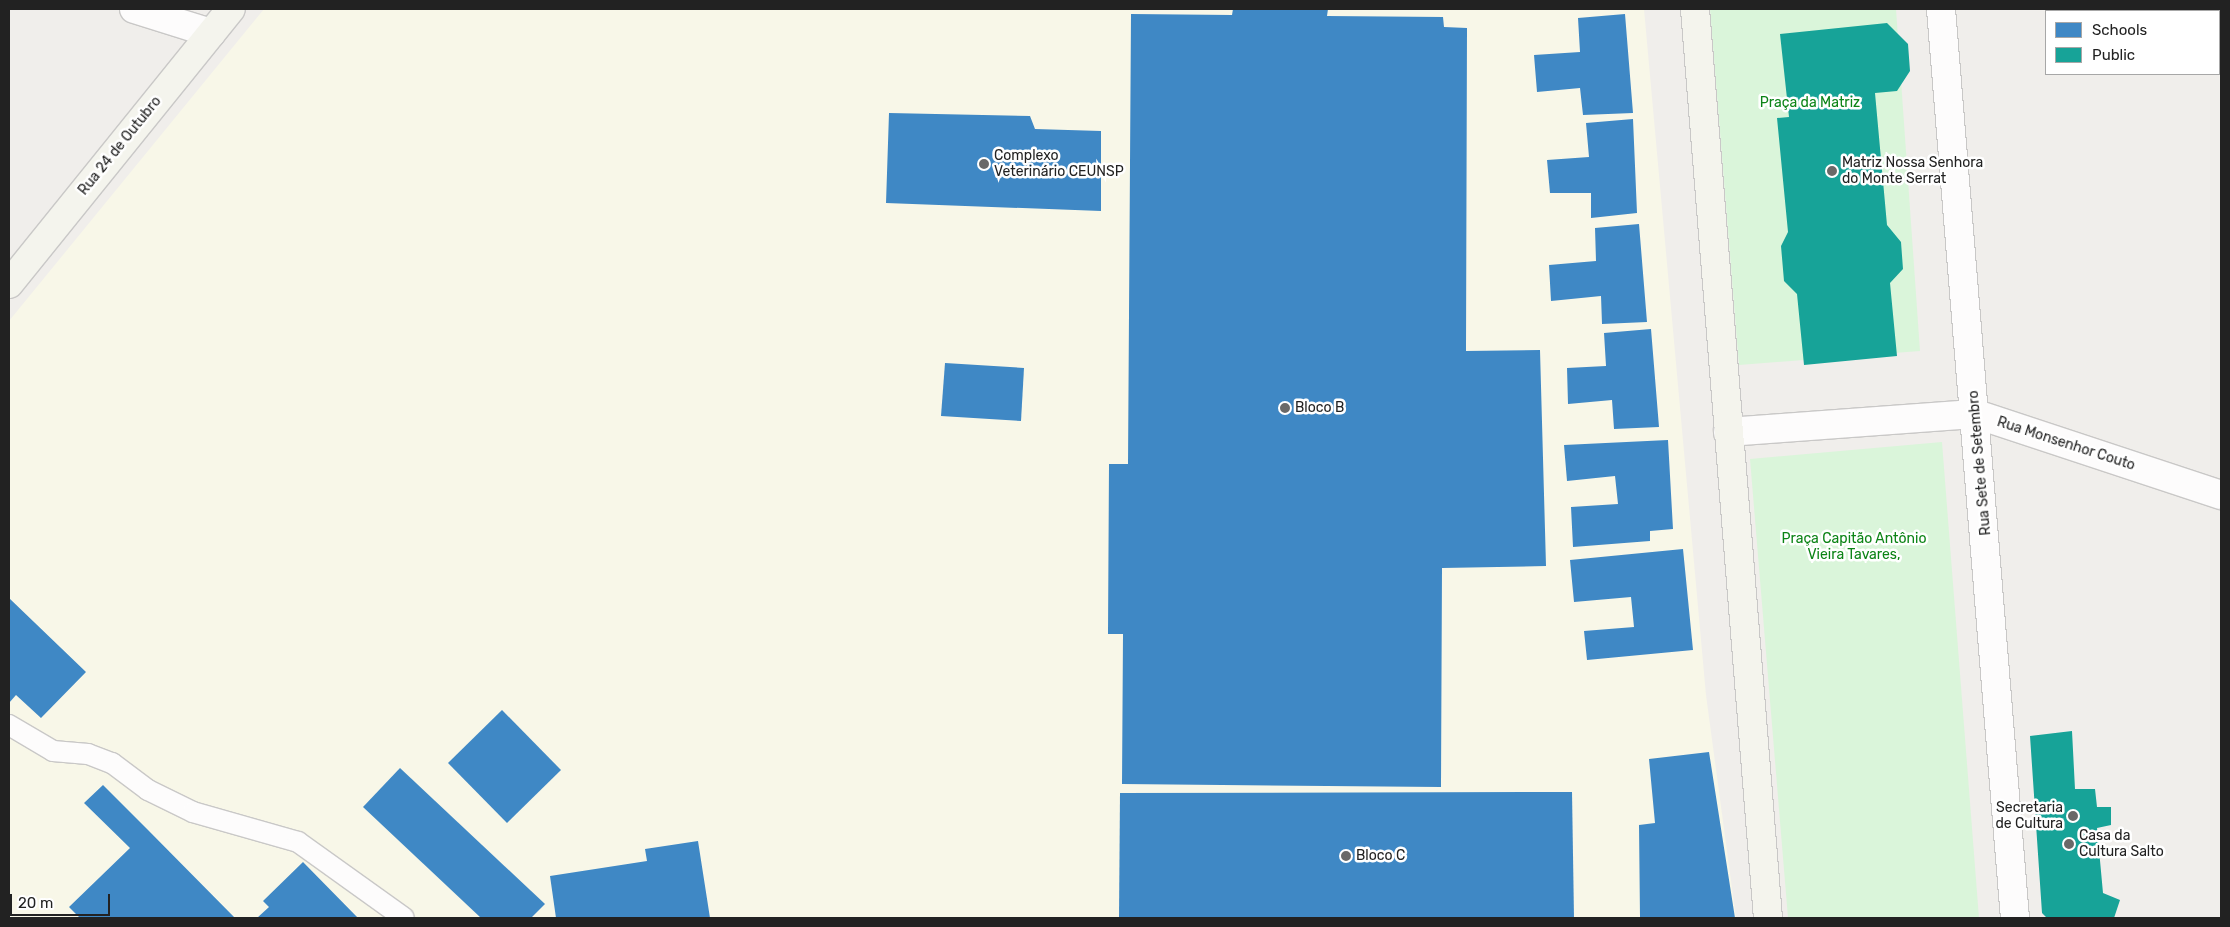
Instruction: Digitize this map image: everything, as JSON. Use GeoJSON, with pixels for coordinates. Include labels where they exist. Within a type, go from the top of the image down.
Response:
{"type":"FeatureCollection","features":[{"type":"Feature","properties":{"kind":"street"},"geometry":{"type":"LineString","coordinates":[[134,9],[211,33]]}},
{"type":"Feature","properties":{"kind":"street","name":"Rua 24 de Outubro"},"geometry":{"type":"LineString","coordinates":[[9,284],[231,9]]}},
{"type":"Feature","properties":{"kind":"street"},"geometry":{"type":"LineString","coordinates":[[1694,9],[1768,918]]}},
{"type":"Feature","properties":{"kind":"street","name":"Rua Sete de Setembro"},"geometry":{"type":"LineString","coordinates":[[1941,9],[1976,414],[2015,918]]}},
{"type":"Feature","properties":{"kind":"street","name":"Rua Monsenhor Couto"},"geometry":{"type":"LineString","coordinates":[[1728,432],[1976,414],[2221,496]]}},
{"type":"Feature","properties":{"kind":"lane"},"geometry":{"type":"LineString","coordinates":[[9,724],[53,751],[88,754],[112,763],[148,790],[193,812],[298,842],[404,918]]}},
{"type":"Feature","properties":{"kind":"shaded area"},"geometry":{"type":"Polygon","coordinates":[[[264,9],[1644,9],[1706,695],[1736,918],[9,918],[9,321],[264,9]]]}},
{"type":"Feature","properties":{"kind":"green space","name":"Praça da Matriz"},"geometry":{"type":"Polygon","coordinates":[[[1710,9],[1896,9],[1920,351],[1739,365],[1710,9]]]}},
{"type":"Feature","properties":{"kind":"green space","name":"Praça Capitão Antônio Vieira Tavares,"},"geometry":{"type":"Polygon","coordinates":[[[1942,442],[1979,918],[1788,918],[1750,459],[1942,442]]]}},
{"type":"Feature","properties":{"kind":"building: Schools","name":"Bloco B"},"geometry":{"type":"Polygon","coordinates":[[[1233,9],[1328,9],[1327,16],[1443,17],[1444,27],[1467,28],[1466,351],[1540,350],[1546,566],[1442,568],[1441,787],[1122,784],[1123,634],[1108,634],[1109,464],[1128,464],[1131,14],[1232,15],[1233,9]]]}},
{"type":"Feature","properties":{"kind":"building: Schools"},"geometry":{"type":"Polygon","coordinates":[[[1625,14],[1633,113],[1583,115],[1580,88],[1537,92],[1534,55],[1580,52],[1578,18],[1625,14]]]}},
{"type":"Feature","properties":{"kind":"building: Schools"},"geometry":{"type":"Polygon","coordinates":[[[889,113],[1030,116],[1035,129],[1101,131],[1101,211],[886,203],[889,113]]]}},
{"type":"Feature","properties":{"kind":"building: Schools"},"geometry":{"type":"Polygon","coordinates":[[[1633,119],[1637,213],[1591,218],[1591,193],[1550,193],[1547,160],[1589,157],[1586,123],[1633,119]]]}},
{"type":"Feature","properties":{"kind":"building: Schools"},"geometry":{"type":"Polygon","coordinates":[[[1639,224],[1647,322],[1602,324],[1601,296],[1551,301],[1549,265],[1596,261],[1595,228],[1639,224]]]}},
{"type":"Feature","properties":{"kind":"building: Schools"},"geometry":{"type":"Polygon","coordinates":[[[1651,329],[1659,427],[1614,429],[1612,400],[1568,404],[1567,368],[1606,366],[1604,333],[1651,329]]]}},
{"type":"Feature","properties":{"kind":"building: Schools"},"geometry":{"type":"Polygon","coordinates":[[[945,363],[1024,368],[1021,421],[941,416],[945,363]]]}},
{"type":"Feature","properties":{"kind":"building: Schools"},"geometry":{"type":"Polygon","coordinates":[[[1668,440],[1673,529],[1650,531],[1650,541],[1573,547],[1571,507],[1618,504],[1615,476],[1567,481],[1564,445],[1668,440]]]}},
{"type":"Feature","properties":{"kind":"building: Schools"},"geometry":{"type":"Polygon","coordinates":[[[1683,549],[1693,650],[1587,660],[1584,631],[1634,627],[1631,597],[1574,602],[1570,560],[1683,549]]]}},
{"type":"Feature","properties":{"kind":"building: Schools"},"geometry":{"type":"Polygon","coordinates":[[[9,598],[86,672],[41,718],[16,695],[9,703],[9,598]]]}},
{"type":"Feature","properties":{"kind":"building: Schools"},"geometry":{"type":"Polygon","coordinates":[[[502,710],[561,770],[507,823],[448,763],[502,710]]]}},
{"type":"Feature","properties":{"kind":"building: Schools"},"geometry":{"type":"Polygon","coordinates":[[[1709,752],[1735,918],[1640,918],[1639,825],[1655,823],[1649,759],[1709,752]]]}},
{"type":"Feature","properties":{"kind":"building: Schools"},"geometry":{"type":"Polygon","coordinates":[[[400,768],[545,904],[531,918],[481,918],[363,807],[400,768]]]}},
{"type":"Feature","properties":{"kind":"building: Schools"},"geometry":{"type":"Polygon","coordinates":[[[103,785],[235,918],[80,918],[69,907],[130,848],[84,803],[103,785]]]}},
{"type":"Feature","properties":{"kind":"building: Schools","name":"Bloco C"},"geometry":{"type":"Polygon","coordinates":[[[1572,792],[1574,918],[1119,918],[1120,793],[1572,792]]]}},
{"type":"Feature","properties":{"kind":"building: Schools"},"geometry":{"type":"Polygon","coordinates":[[[698,841],[710,918],[556,918],[550,876],[647,861],[645,849],[698,841]]]}},
{"type":"Feature","properties":{"kind":"building: Schools"},"geometry":{"type":"Polygon","coordinates":[[[303,862],[358,918],[257,918],[269,907],[263,901],[303,862]]]}},
{"type":"Feature","properties":{"kind":"building: Public","name":"Matriz Nossa Senhora do Monte Serrat"},"geometry":{"type":"Polygon","coordinates":[[[1887,23],[1908,44],[1910,71],[1897,91],[1875,93],[1887,225],[1901,242],[1903,269],[1890,283],[1897,356],[1804,365],[1797,294],[1784,281],[1781,246],[1788,232],[1777,118],[1789,117],[1780,34],[1887,23]]]}},
{"type":"Feature","properties":{"kind":"building: Public","name":"Secretaria de Cultura"},"geometry":{"type":"Polygon","coordinates":[[[2072,731],[2075,789],[2095,789],[2097,807],[2111,807],[2111,825],[2097,828],[2103,893],[2120,900],[2114,918],[2047,918],[2042,913],[2030,736],[2072,731]]]}},
{"type":"Feature","properties":{"kind":"place","name":"Complexo Veterinário CEUNSP"},"geometry":{"type":"Point","coordinates":[984,164]}},
{"type":"Feature","properties":{"kind":"place","name":"Matriz Nossa Senhora do Monte Serrat"},"geometry":{"type":"Point","coordinates":[1832,171]}},
{"type":"Feature","properties":{"kind":"place","name":"Bloco B"},"geometry":{"type":"Point","coordinates":[1285,408]}},
{"type":"Feature","properties":{"kind":"place","name":"Secretaria de Cultura"},"geometry":{"type":"Point","coordinates":[2073,816]}},
{"type":"Feature","properties":{"kind":"place","name":"Casa da Cultura Salto"},"geometry":{"type":"Point","coordinates":[2069,844]}},
{"type":"Feature","properties":{"kind":"place","name":"Bloco C"},"geometry":{"type":"Point","coordinates":[1346,856]}}]}
